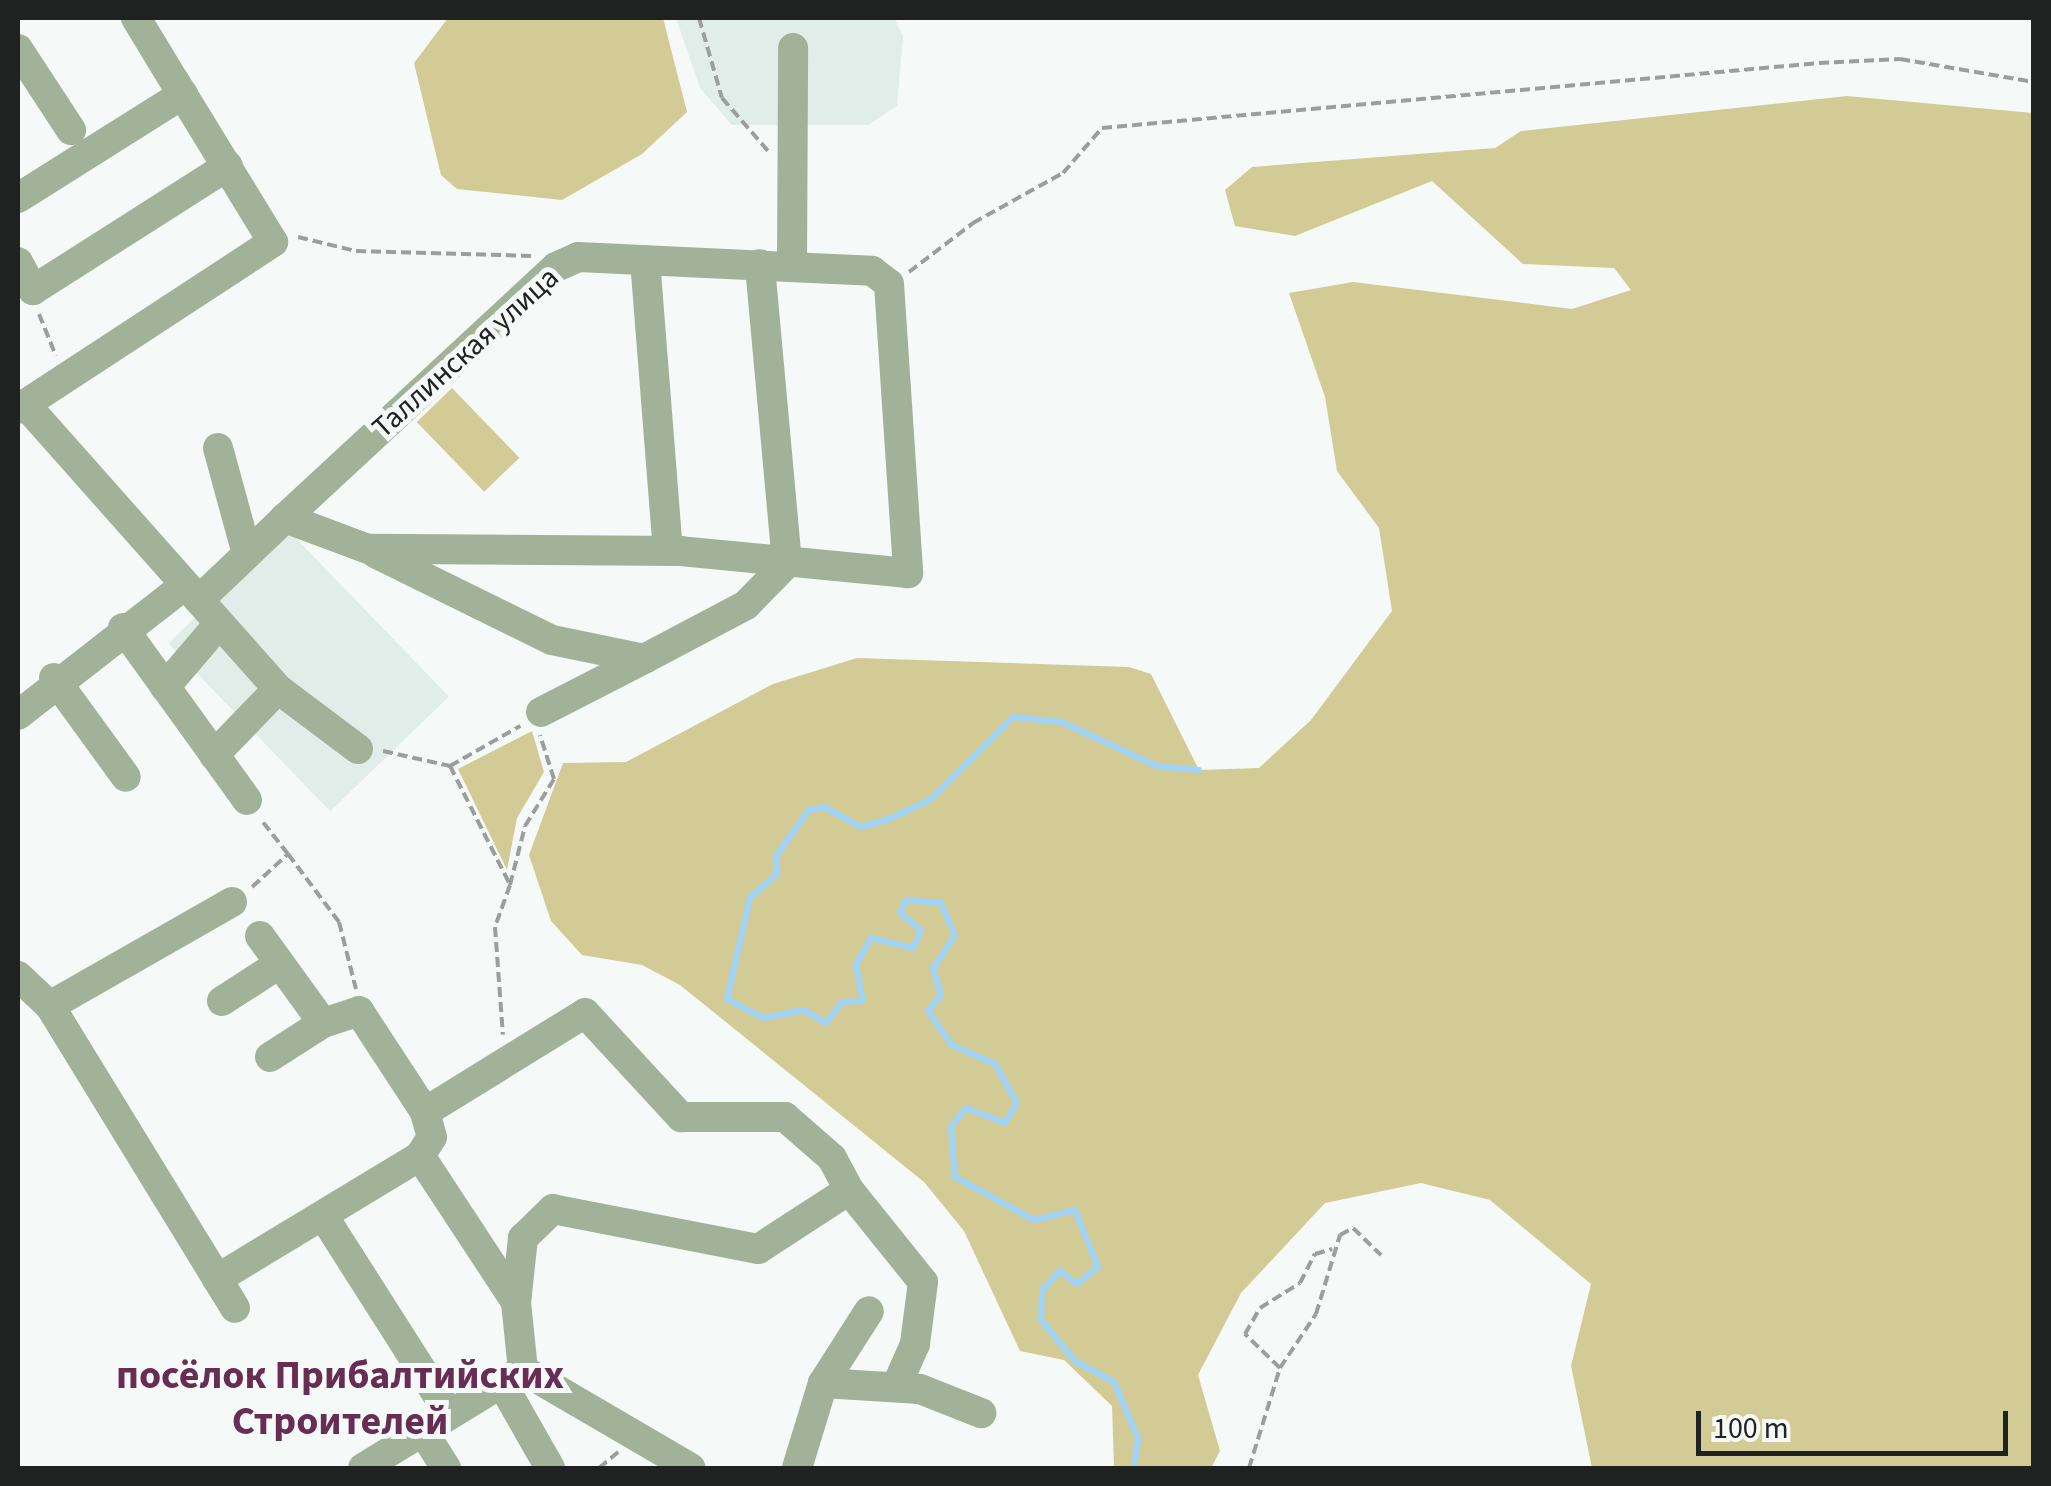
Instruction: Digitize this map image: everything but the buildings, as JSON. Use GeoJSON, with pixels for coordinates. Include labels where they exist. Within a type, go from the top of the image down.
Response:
{"type":"FeatureCollection","features":[{"type":"Feature","properties":{"kind":"street"},"geometry":{"type":"LineString","coordinates":[[136,18],[274,242],[21,407],[278,689],[358,749]]}},
{"type":"Feature","properties":{"kind":"street"},"geometry":{"type":"LineString","coordinates":[[792,266],[793,48]]}},
{"type":"Feature","properties":{"kind":"street"},"geometry":{"type":"LineString","coordinates":[[18,49],[71,130]]}},
{"type":"Feature","properties":{"kind":"street"},"geometry":{"type":"LineString","coordinates":[[18,198],[177,85]]}},
{"type":"Feature","properties":{"kind":"street"},"geometry":{"type":"LineString","coordinates":[[18,262],[33,290],[228,166]]}},
{"type":"Feature","properties":{"kind":"street","name":"Таллинская улица"},"geometry":{"type":"LineString","coordinates":[[18,714],[54,678],[123,628],[192,593],[247,554],[556,268],[578,257],[872,271],[889,284]]}},
{"type":"Feature","properties":{"kind":"street"},"geometry":{"type":"LineString","coordinates":[[644,260],[668,550]]}},
{"type":"Feature","properties":{"kind":"street"},"geometry":{"type":"LineString","coordinates":[[760,264],[788,563]]}},
{"type":"Feature","properties":{"kind":"street"},"geometry":{"type":"LineString","coordinates":[[368,549],[668,550],[908,572],[889,284]]}},
{"type":"Feature","properties":{"kind":"street"},"geometry":{"type":"LineString","coordinates":[[218,448],[247,554]]}},
{"type":"Feature","properties":{"kind":"street"},"geometry":{"type":"LineString","coordinates":[[285,518],[368,549],[552,640],[644,658]]}},
{"type":"Feature","properties":{"kind":"street"},"geometry":{"type":"LineString","coordinates":[[541,712],[746,605],[788,563]]}},
{"type":"Feature","properties":{"kind":"street"},"geometry":{"type":"LineString","coordinates":[[165,687],[218,625]]}},
{"type":"Feature","properties":{"kind":"street"},"geometry":{"type":"LineString","coordinates":[[123,628],[247,800]]}},
{"type":"Feature","properties":{"kind":"street"},"geometry":{"type":"LineString","coordinates":[[54,678],[126,777]]}},
{"type":"Feature","properties":{"kind":"street"},"geometry":{"type":"LineString","coordinates":[[214,754],[278,689]]}},
{"type":"Feature","properties":{"kind":"street"},"geometry":{"type":"LineString","coordinates":[[50,1006],[232,902]]}},
{"type":"Feature","properties":{"kind":"street"},"geometry":{"type":"LineString","coordinates":[[260,936],[276,966],[323,1023]]}},
{"type":"Feature","properties":{"kind":"street"},"geometry":{"type":"LineString","coordinates":[[222,1001],[276,966]]}},
{"type":"Feature","properties":{"kind":"street"},"geometry":{"type":"LineString","coordinates":[[18,976],[50,1006],[235,1308]]}},
{"type":"Feature","properties":{"kind":"street"},"geometry":{"type":"LineString","coordinates":[[217,1279],[420,1156],[432,1138],[425,1112],[359,1011],[323,1023],[270,1058]]}},
{"type":"Feature","properties":{"kind":"street"},"geometry":{"type":"LineString","coordinates":[[425,1112],[585,1012],[681,1117],[786,1117],[832,1158],[849,1190],[923,1282],[915,1344],[896,1387]]}},
{"type":"Feature","properties":{"kind":"street"},"geometry":{"type":"LineString","coordinates":[[420,1156],[516,1302]]}},
{"type":"Feature","properties":{"kind":"street"},"geometry":{"type":"LineString","coordinates":[[550,1468],[512,1376],[523,1238],[552,1209],[758,1249],[849,1190]]}},
{"type":"Feature","properties":{"kind":"street"},"geometry":{"type":"LineString","coordinates":[[324,1217],[449,1413]]}},
{"type":"Feature","properties":{"kind":"street"},"geometry":{"type":"LineString","coordinates":[[797,1468],[822,1383],[869,1311]]}},
{"type":"Feature","properties":{"kind":"street"},"geometry":{"type":"LineString","coordinates":[[363,1468],[512,1376]]}},
{"type":"Feature","properties":{"kind":"street"},"geometry":{"type":"LineString","coordinates":[[512,1376],[691,1468]]}},
{"type":"Feature","properties":{"kind":"street"},"geometry":{"type":"LineString","coordinates":[[822,1383],[896,1387],[980,1412]]}},
{"type":"Feature","properties":{"kind":"street"},"geometry":{"type":"LineString","coordinates":[[422,1430],[446,1468]]}},
{"type":"Feature","properties":{"kind":"path"},"geometry":{"type":"LineString","coordinates":[[698,18],[722,98],[794,181]]}},
{"type":"Feature","properties":{"kind":"path"},"geometry":{"type":"LineString","coordinates":[[889,284],[1063,173],[1102,128],[1188,126],[1819,63],[1900,59],[2034,82]]}},
{"type":"Feature","properties":{"kind":"path"},"geometry":{"type":"LineString","coordinates":[[274,242],[300,236],[356,251],[578,257]]}},
{"type":"Feature","properties":{"kind":"path"},"geometry":{"type":"LineString","coordinates":[[33,290],[66,376]]}},
{"type":"Feature","properties":{"kind":"path"},"geometry":{"type":"LineString","coordinates":[[358,749],[450,766],[541,712]]}},
{"type":"Feature","properties":{"kind":"path"},"geometry":{"type":"LineString","coordinates":[[505,1062],[495,926],[525,826],[556,766],[540,735],[541,712]]}},
{"type":"Feature","properties":{"kind":"path"},"geometry":{"type":"LineString","coordinates":[[450,766],[510,885]]}},
{"type":"Feature","properties":{"kind":"path"},"geometry":{"type":"LineString","coordinates":[[247,800],[339,922],[359,1011]]}},
{"type":"Feature","properties":{"kind":"path"},"geometry":{"type":"LineString","coordinates":[[232,902],[288,854]]}},
{"type":"Feature","properties":{"kind":"path"},"geometry":{"type":"LineString","coordinates":[[1249,1468],[1280,1368],[1316,1314],[1332,1249],[1352,1228],[1381,1254]]}},
{"type":"Feature","properties":{"kind":"path"},"geometry":{"type":"LineString","coordinates":[[1280,1368],[1245,1334],[1260,1308],[1300,1283],[1315,1254],[1332,1249]]}},
{"type":"Feature","properties":{"kind":"shaded area"},"geometry":{"type":"Polygon","coordinates":[[[448,18],[663,18],[687,112],[642,154],[562,200],[457,189],[441,175],[414,63],[448,18]]]}},
{"type":"Feature","properties":{"kind":"shaded area"},"geometry":{"type":"Polygon","coordinates":[[[676,18],[894,18],[903,36],[897,106],[868,125],[732,125],[700,88],[676,18]]]}},
{"type":"Feature","properties":{"kind":"shaded area"},"geometry":{"type":"Polygon","coordinates":[[[1847,96],[2033,113],[2033,1468],[1592,1468],[1571,1366],[1591,1284],[1490,1200],[1421,1183],[1325,1203],[1241,1293],[1198,1375],[1220,1451],[1211,1468],[1114,1468],[1112,1406],[1064,1360],[1020,1351],[964,1231],[924,1182],[680,985],[642,965],[582,955],[551,921],[529,855],[563,763],[626,762],[773,684],[857,658],[1129,667],[1151,674],[1199,770],[1259,768],[1311,720],[1392,611],[1379,528],[1337,471],[1325,397],[1289,293],[1353,282],[1572,309],[1631,290],[1614,268],[1523,264],[1432,181],[1295,236],[1235,226],[1225,190],[1252,167],[1495,148],[1521,131],[1847,96]]]}},
{"type":"Feature","properties":{"kind":"shaded area"},"geometry":{"type":"Polygon","coordinates":[[[452,388],[519,458],[484,492],[417,422],[452,388]]]}},
{"type":"Feature","properties":{"kind":"shaded area"},"geometry":{"type":"Polygon","coordinates":[[[287,529],[449,697],[330,811],[168,644],[287,529]]]}},
{"type":"Feature","properties":{"kind":"shaded area"},"geometry":{"type":"Polygon","coordinates":[[[532,731],[544,772],[517,818],[507,870],[458,769],[532,731]]]}},
{"type":"Feature","properties":{"kind":"waterway"},"geometry":{"type":"LineString","coordinates":[[1134,1468],[1138,1438],[1114,1382],[1075,1361],[1041,1320],[1042,1290],[1060,1271],[1077,1284],[1098,1267],[1075,1210],[1034,1220],[955,1177],[951,1127],[966,1108],[1005,1123],[1017,1103],[995,1064],[952,1045],[928,1011],[941,995],[933,969],[955,935],[941,903],[906,900],[900,913],[921,930],[913,948],[871,938],[856,965],[863,1001],[842,1002],[826,1023],[804,1010],[764,1018],[727,999],[750,898],[777,874],[776,856],[809,810],[824,807],[861,827],[889,819],[930,800],[1013,717],[1062,722],[1157,766],[1199,770]]}},
{"type":"Feature","properties":{"kind":"district","name":"посёлок Прибалтийских Строителей"},"geometry":{"type":"Point","coordinates":[340,1399]}}]}
